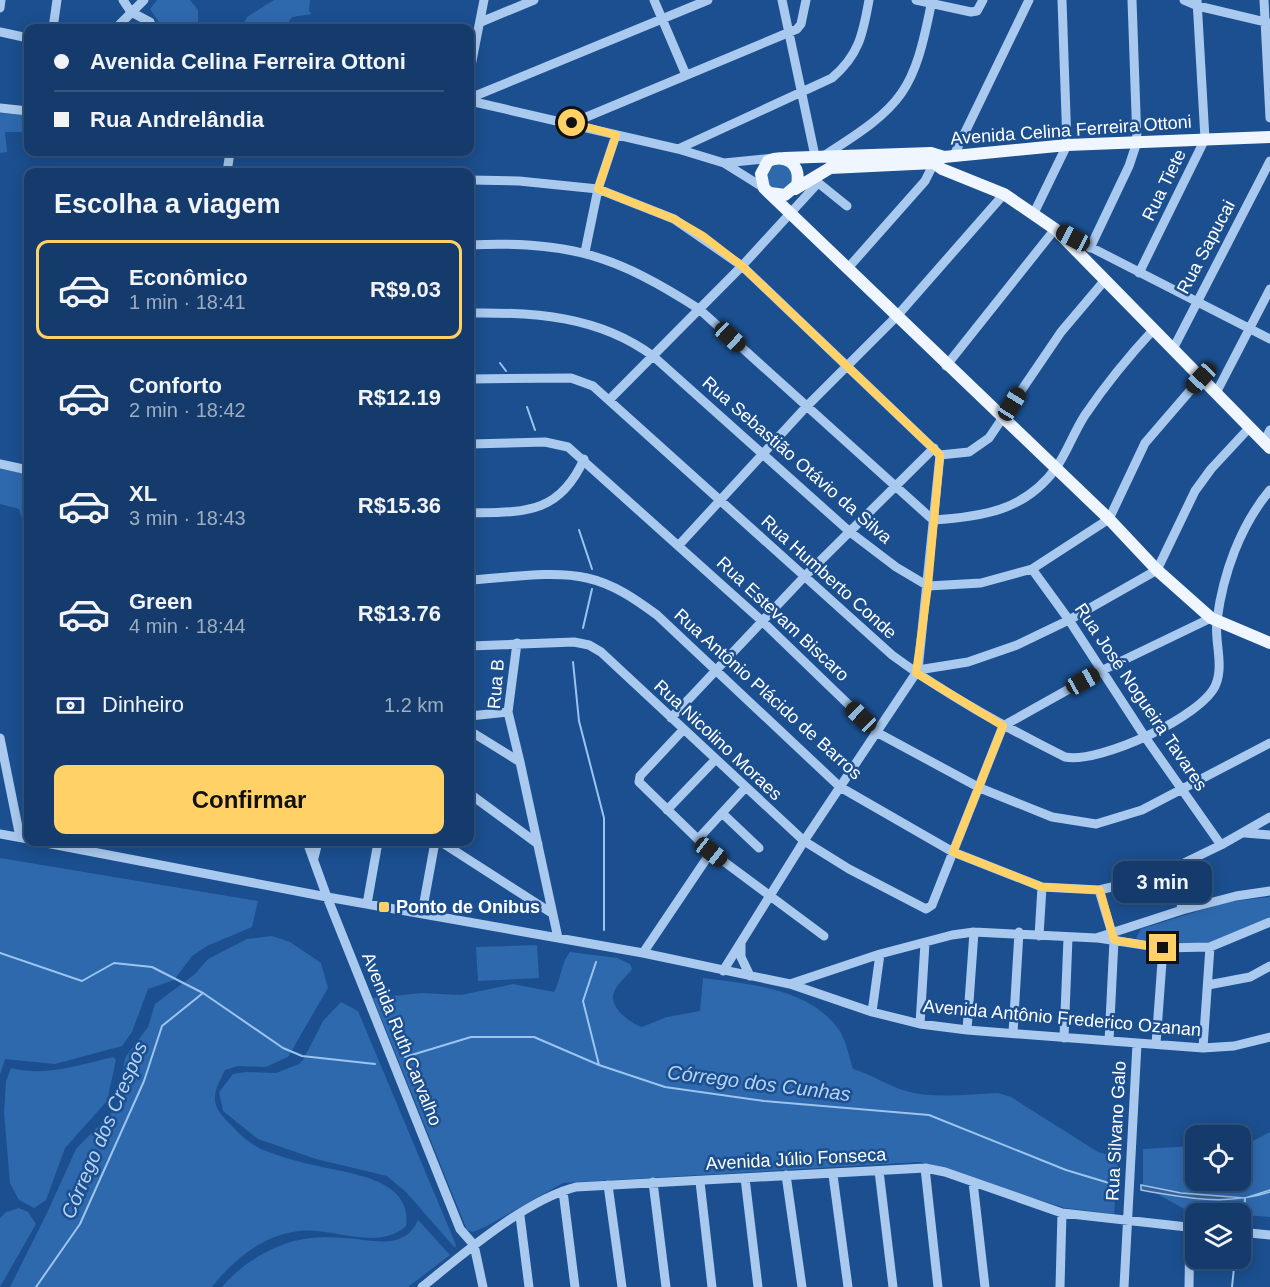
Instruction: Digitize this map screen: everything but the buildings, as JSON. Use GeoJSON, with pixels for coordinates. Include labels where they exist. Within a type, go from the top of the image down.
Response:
{"type":"FeatureCollection","features":[{"type":"Feature","properties":{"kind":"main road","name":"Avenida Celina Ferreira Ottoni"},"geometry":{"type":"LineString","coordinates":[[779,158],[941,157],[1067,145],[1270,137]]}},
{"type":"Feature","properties":{"kind":"main road","name":"Avenida Celina Ferreira Ottoni"},"geometry":{"type":"LineString","coordinates":[[1255,139],[1270,144]]}},
{"type":"Feature","properties":{"kind":"main road"},"geometry":{"type":"LineString","coordinates":[[767,191],[785,195],[838,166],[941,157],[1004,194],[1055,229],[1267,445]]}},
{"type":"Feature","properties":{"kind":"main road"},"geometry":{"type":"LineString","coordinates":[[792,192],[799,176],[796,168],[779,158],[768,161],[761,174],[767,191],[1002,420],[1108,519],[1157,570],[1214,619],[1270,643]]}},
{"type":"Feature","properties":{"kind":"street"},"geometry":{"type":"LineString","coordinates":[[0,8],[1,0]]}},
{"type":"Feature","properties":{"kind":"street"},"geometry":{"type":"LineString","coordinates":[[54,24],[57,0]]}},
{"type":"Feature","properties":{"kind":"street"},"geometry":{"type":"LineString","coordinates":[[123,0],[131,12],[151,24]]}},
{"type":"Feature","properties":{"kind":"street"},"geometry":{"type":"LineString","coordinates":[[120,24],[144,0]]}},
{"type":"Feature","properties":{"kind":"street"},"geometry":{"type":"LineString","coordinates":[[474,53],[484,0]]}},
{"type":"Feature","properties":{"kind":"street"},"geometry":{"type":"LineString","coordinates":[[654,0],[686,75]]}},
{"type":"Feature","properties":{"kind":"street"},"geometry":{"type":"LineString","coordinates":[[474,97],[708,0]]}},
{"type":"Feature","properties":{"kind":"street"},"geometry":{"type":"LineString","coordinates":[[782,0],[820,156],[888,112],[904,93],[921,52],[932,2]]}},
{"type":"Feature","properties":{"kind":"street"},"geometry":{"type":"LineString","coordinates":[[572,123],[790,33],[801,24],[806,0]]}},
{"type":"Feature","properties":{"kind":"street"},"geometry":{"type":"LineString","coordinates":[[678,149],[832,78],[848,65],[858,48],[869,0]]}},
{"type":"Feature","properties":{"kind":"street"},"geometry":{"type":"LineString","coordinates":[[916,0],[974,12],[983,0]]}},
{"type":"Feature","properties":{"kind":"street"},"geometry":{"type":"LineString","coordinates":[[848,268],[925,181],[941,157],[1029,0]]}},
{"type":"Feature","properties":{"kind":"street"},"geometry":{"type":"LineString","coordinates":[[1034,213],[1067,145],[1062,0]]}},
{"type":"Feature","properties":{"kind":"street"},"geometry":{"type":"LineString","coordinates":[[1090,248],[1129,166],[1137,142],[1132,0]]}},
{"type":"Feature","properties":{"kind":"street"},"geometry":{"type":"LineString","coordinates":[[1184,0],[1268,22]]}},
{"type":"Feature","properties":{"kind":"street"},"geometry":{"type":"LineString","coordinates":[[1264,0],[1268,22],[1270,118]]}},
{"type":"Feature","properties":{"kind":"street"},"geometry":{"type":"LineString","coordinates":[[481,22],[531,1]]}},
{"type":"Feature","properties":{"kind":"street","name":"Rua Tiete"},"geometry":{"type":"LineString","coordinates":[[1139,273],[1205,139],[1198,3]]}},
{"type":"Feature","properties":{"kind":"street"},"geometry":{"type":"LineString","coordinates":[[0,32],[24,37]]}},
{"type":"Feature","properties":{"kind":"street","name":"Avenida Celina Ferreira Ottoni"},"geometry":{"type":"LineString","coordinates":[[474,100],[678,149],[724,163],[779,158]]}},
{"type":"Feature","properties":{"kind":"street"},"geometry":{"type":"LineString","coordinates":[[0,108],[24,111]]}},
{"type":"Feature","properties":{"kind":"street"},"geometry":{"type":"LineString","coordinates":[[585,252],[598,189],[616,135]]}},
{"type":"Feature","properties":{"kind":"street","name":"Rua Sapucai"},"geometry":{"type":"LineString","coordinates":[[1173,349],[1270,160]]}},
{"type":"Feature","properties":{"kind":"street"},"geometry":{"type":"LineString","coordinates":[[724,163],[767,191]]}},
{"type":"Feature","properties":{"kind":"street"},"geometry":{"type":"LineString","coordinates":[[474,180],[519,181],[598,189],[674,219],[703,236],[742,266],[937,452],[958,454],[978,448],[989,438],[1061,332],[1105,280]]}},
{"type":"Feature","properties":{"kind":"street"},"geometry":{"type":"LineString","coordinates":[[609,400],[791,214],[815,180],[847,206]]}},
{"type":"Feature","properties":{"kind":"street"},"geometry":{"type":"LineString","coordinates":[[679,545],[806,407],[897,316],[1004,194]]}},
{"type":"Feature","properties":{"kind":"street"},"geometry":{"type":"LineString","coordinates":[[946,366],[1055,229],[1270,339]]}},
{"type":"Feature","properties":{"kind":"street"},"geometry":{"type":"LineString","coordinates":[[474,245],[547,245],[585,252],[630,269],[699,309],[933,520],[977,518],[1009,507],[1055,469],[1096,399],[1154,328]]}},
{"type":"Feature","properties":{"kind":"street"},"geometry":{"type":"LineString","coordinates":[[1216,393],[1270,289]]}},
{"type":"Feature","properties":{"kind":"street","name":"Rua Sebastião Otávio da Silva"},"geometry":{"type":"LineString","coordinates":[[474,313],[524,313],[569,319],[631,340],[653,356],[850,532],[896,567],[928,586]]}},
{"type":"Feature","properties":{"kind":"street","name":"Rua Humberto Conde"},"geometry":{"type":"LineString","coordinates":[[474,379],[570,378],[584,381],[609,400],[804,577],[917,672],[1003,726],[1065,757],[1075,759],[1108,752],[1145,737],[1188,712],[1210,694],[1218,671],[1214,619],[1242,532],[1270,490]]}},
{"type":"Feature","properties":{"kind":"street"},"geometry":{"type":"LineString","coordinates":[[928,586],[981,583],[1032,569],[1108,519],[1145,443],[1201,378]]}},
{"type":"Feature","properties":{"kind":"street"},"geometry":{"type":"LineString","coordinates":[[917,672],[992,655],[1069,620],[1157,570],[1196,491],[1211,469],[1250,427]]}},
{"type":"Feature","properties":{"kind":"street"},"geometry":{"type":"LineString","coordinates":[[1267,445],[1270,430]]}},
{"type":"Feature","properties":{"kind":"street","name":"Rua Estevam Biscaro"},"geometry":{"type":"LineString","coordinates":[[474,444],[559,443],[568,447],[763,622],[878,733],[980,788],[1052,817],[1074,823],[1096,824],[1142,810],[1270,743]]}},
{"type":"Feature","properties":{"kind":"street"},"geometry":{"type":"LineString","coordinates":[[671,718],[714,669],[763,622],[895,484],[937,452]]}},
{"type":"Feature","properties":{"kind":"street"},"geometry":{"type":"LineString","coordinates":[[723,971],[804,841],[917,672],[928,586],[937,452]]}},
{"type":"Feature","properties":{"kind":"street"},"geometry":{"type":"LineString","coordinates":[[474,513],[523,512],[540,507],[569,487],[584,459]]}},
{"type":"Feature","properties":{"kind":"street"},"geometry":{"type":"LineString","coordinates":[[0,464],[24,469]]}},
{"type":"Feature","properties":{"kind":"street","name":"Rua José Nogueira Tavares"},"geometry":{"type":"LineString","coordinates":[[1032,569],[1221,845]]}},
{"type":"Feature","properties":{"kind":"street","name":"Rua Antônio Plácido de Barros"},"geometry":{"type":"LineString","coordinates":[[474,580],[563,575],[586,578],[610,585],[657,615],[840,787],[953,852],[1042,887],[1100,890],[1134,883],[1176,868],[1270,818]]}},
{"type":"Feature","properties":{"kind":"street"},"geometry":{"type":"LineString","coordinates":[[953,852],[1003,726],[1103,670],[1214,619]]}},
{"type":"Feature","properties":{"kind":"street","name":"Rua Nicolino Moraes"},"geometry":{"type":"LineString","coordinates":[[474,646],[574,642],[589,645],[600,652],[804,841],[923,909],[932,905],[953,852]]}},
{"type":"Feature","properties":{"kind":"street","name":"Rua B"},"geometry":{"type":"LineString","coordinates":[[517,643],[508,712],[538,844],[550,912],[558,938]]}},
{"type":"Feature","properties":{"kind":"street"},"geometry":{"type":"LineString","coordinates":[[474,716],[508,712]]}},
{"type":"Feature","properties":{"kind":"street"},"geometry":{"type":"LineString","coordinates":[[683,730],[640,776],[639,782],[711,852],[824,936]]}},
{"type":"Feature","properties":{"kind":"street"},"geometry":{"type":"LineString","coordinates":[[474,733],[520,762]]}},
{"type":"Feature","properties":{"kind":"street"},"geometry":{"type":"LineString","coordinates":[[0,738],[24,838],[0,834]]}},
{"type":"Feature","properties":{"kind":"street"},"geometry":{"type":"LineString","coordinates":[[667,810],[715,760]]}},
{"type":"Feature","properties":{"kind":"street"},"geometry":{"type":"LineString","coordinates":[[698,839],[745,788]]}},
{"type":"Feature","properties":{"kind":"street"},"geometry":{"type":"LineString","coordinates":[[474,797],[538,844]]}},
{"type":"Feature","properties":{"kind":"street"},"geometry":{"type":"LineString","coordinates":[[722,813],[759,848]]}},
{"type":"Feature","properties":{"kind":"street"},"geometry":{"type":"LineString","coordinates":[[1244,833],[1270,835]]}},
{"type":"Feature","properties":{"kind":"street","name":"Avenida Antônio Frederico Ozanan"},"geometry":{"type":"LineString","coordinates":[[62,846],[327,897],[643,953],[790,984],[872,1012],[920,1024],[967,1030],[1203,1048],[1234,1046],[1270,1037]]}},
{"type":"Feature","properties":{"kind":"street","name":"Avenida Ruth Carvalho"},"geometry":{"type":"LineString","coordinates":[[310,846],[327,897],[460,1228],[474,1245]]}},
{"type":"Feature","properties":{"kind":"street"},"geometry":{"type":"LineString","coordinates":[[314,858],[317,846]]}},
{"type":"Feature","properties":{"kind":"street"},"geometry":{"type":"LineString","coordinates":[[367,904],[377,846]]}},
{"type":"Feature","properties":{"kind":"street"},"geometry":{"type":"LineString","coordinates":[[422,913],[434,846]]}},
{"type":"Feature","properties":{"kind":"street"},"geometry":{"type":"LineString","coordinates":[[447,846],[550,912]]}},
{"type":"Feature","properties":{"kind":"street"},"geometry":{"type":"LineString","coordinates":[[643,953],[711,852]]}},
{"type":"Feature","properties":{"kind":"street"},"geometry":{"type":"LineString","coordinates":[[1176,868],[1182,910]]}},
{"type":"Feature","properties":{"kind":"street"},"geometry":{"type":"LineString","coordinates":[[1039,936],[1042,887]]}},
{"type":"Feature","properties":{"kind":"street"},"geometry":{"type":"LineString","coordinates":[[1100,890],[1113,937],[1109,1041]]}},
{"type":"Feature","properties":{"kind":"street"},"geometry":{"type":"LineString","coordinates":[[1113,937],[1182,910],[1236,896],[1270,891]]}},
{"type":"Feature","properties":{"kind":"street"},"geometry":{"type":"LineString","coordinates":[[790,984],[880,954],[974,932],[1019,932],[1068,938],[1113,937],[1163,948],[1209,947],[1270,922]]}},
{"type":"Feature","properties":{"kind":"street"},"geometry":{"type":"LineString","coordinates":[[967,1030],[974,932]]}},
{"type":"Feature","properties":{"kind":"street"},"geometry":{"type":"LineString","coordinates":[[1014,1033],[1019,932]]}},
{"type":"Feature","properties":{"kind":"street"},"geometry":{"type":"LineString","coordinates":[[1064,1038],[1068,938]]}},
{"type":"Feature","properties":{"kind":"street"},"geometry":{"type":"LineString","coordinates":[[742,939],[741,957],[750,976]]}},
{"type":"Feature","properties":{"kind":"street"},"geometry":{"type":"LineString","coordinates":[[920,1024],[925,943]]}},
{"type":"Feature","properties":{"kind":"street"},"geometry":{"type":"LineString","coordinates":[[1203,1048],[1209,947]]}},
{"type":"Feature","properties":{"kind":"street"},"geometry":{"type":"LineString","coordinates":[[1156,1044],[1163,948]]}},
{"type":"Feature","properties":{"kind":"street"},"geometry":{"type":"LineString","coordinates":[[872,1012],[880,954]]}},
{"type":"Feature","properties":{"kind":"street"},"geometry":{"type":"LineString","coordinates":[[1208,985],[1250,977],[1270,966]]}},
{"type":"Feature","properties":{"kind":"street","name":"Rua Silvano Galo"},"geometry":{"type":"LineString","coordinates":[[1124,1287],[1137,1044]]}},
{"type":"Feature","properties":{"kind":"street"},"geometry":{"type":"LineString","coordinates":[[925,1168],[938,1287]]}},
{"type":"Feature","properties":{"kind":"street","name":"Avenida Júlio Fonseca"},"geometry":{"type":"LineString","coordinates":[[422,1287],[434,1283],[474,1245],[563,1191],[608,1185],[700,1182],[786,1175],[833,1175],[925,1168],[1062,1213],[1185,1226]]}},
{"type":"Feature","properties":{"kind":"street"},"geometry":{"type":"LineString","coordinates":[[879,1171],[893,1287]]}},
{"type":"Feature","properties":{"kind":"street"},"geometry":{"type":"LineString","coordinates":[[786,1175],[802,1287]]}},
{"type":"Feature","properties":{"kind":"street"},"geometry":{"type":"LineString","coordinates":[[833,1175],[848,1287]]}},
{"type":"Feature","properties":{"kind":"street"},"geometry":{"type":"LineString","coordinates":[[745,1178],[758,1287]]}},
{"type":"Feature","properties":{"kind":"street"},"geometry":{"type":"LineString","coordinates":[[653,1182],[666,1287]]}},
{"type":"Feature","properties":{"kind":"street"},"geometry":{"type":"LineString","coordinates":[[700,1182],[712,1287]]}},
{"type":"Feature","properties":{"kind":"street"},"geometry":{"type":"LineString","coordinates":[[973,1182],[985,1287]]}},
{"type":"Feature","properties":{"kind":"street"},"geometry":{"type":"LineString","coordinates":[[608,1185],[622,1287]]}},
{"type":"Feature","properties":{"kind":"street"},"geometry":{"type":"LineString","coordinates":[[563,1191],[575,1287]]}},
{"type":"Feature","properties":{"kind":"street"},"geometry":{"type":"LineString","coordinates":[[1060,1287],[1062,1213]]}},
{"type":"Feature","properties":{"kind":"street"},"geometry":{"type":"LineString","coordinates":[[520,1216],[529,1287]]}},
{"type":"Feature","properties":{"kind":"street"},"geometry":{"type":"LineString","coordinates":[[1251,1233],[1270,1235]]}},
{"type":"Feature","properties":{"kind":"street"},"geometry":{"type":"LineString","coordinates":[[474,1245],[483,1287]]}},
{"type":"Feature","properties":{"kind":"street"},"geometry":{"type":"LineString","coordinates":[[1189,1287],[1190,1269]]}},
{"type":"Feature","properties":{"kind":"shaded area"},"geometry":{"type":"Polygon","coordinates":[[[157,0],[190,0],[198,10],[198,24],[160,24],[150,9],[157,0]]]}},
{"type":"Feature","properties":{"kind":"shaded area"},"geometry":{"type":"Polygon","coordinates":[[[274,0],[310,0],[309,11],[312,14],[292,17],[288,24],[243,24],[247,17],[274,0]]]}},
{"type":"Feature","properties":{"kind":"shaded area"},"geometry":{"type":"Polygon","coordinates":[[[0,113],[24,115],[24,132],[5,132],[7,152],[0,153],[0,113]]]}},
{"type":"Feature","properties":{"kind":"shaded area"},"geometry":{"type":"Polygon","coordinates":[[[785,159],[795,181],[782,191],[769,186],[766,168],[785,159]]]}},
{"type":"Feature","properties":{"kind":"shaded area"},"geometry":{"type":"Polygon","coordinates":[[[0,469],[24,473],[24,526],[19,509],[0,504],[0,469]]]}},
{"type":"Feature","properties":{"kind":"shaded area"},"geometry":{"type":"Polygon","coordinates":[[[0,858],[258,901],[252,927],[207,946],[192,956],[174,980],[148,989],[132,1032],[122,1046],[55,1064],[5,1059],[0,1075],[0,858]]]}},
{"type":"Feature","properties":{"kind":"shaded area"},"geometry":{"type":"Polygon","coordinates":[[[1270,897],[1270,917],[1230,938],[1203,944],[1142,941],[1136,938],[1141,929],[1227,902],[1270,897]]]}},
{"type":"Feature","properties":{"kind":"shaded area"},"geometry":{"type":"Polygon","coordinates":[[[272,936],[290,942],[321,963],[328,988],[288,1057],[266,1067],[238,1066],[225,1070],[215,1094],[216,1106],[238,1133],[261,1149],[296,1161],[362,1176],[390,1188],[400,1198],[406,1210],[406,1226],[394,1234],[368,1238],[312,1231],[286,1233],[261,1243],[239,1258],[212,1287],[10,1287],[76,1149],[117,1107],[125,1058],[148,1027],[155,1004],[195,974],[208,959],[247,939],[272,936]]]}},
{"type":"Feature","properties":{"kind":"shaded area"},"geometry":{"type":"Polygon","coordinates":[[[537,945],[539,978],[478,981],[476,947],[537,945]]]}},
{"type":"Feature","properties":{"kind":"shaded area"},"geometry":{"type":"Polygon","coordinates":[[[570,952],[617,958],[630,964],[632,969],[617,986],[613,998],[621,1014],[642,1027],[667,1017],[700,1011],[703,978],[759,986],[795,997],[812,1005],[827,1016],[841,1034],[853,1069],[914,1093],[945,1095],[998,1093],[1011,1097],[1098,1152],[1119,1158],[1114,1214],[1065,1208],[920,1162],[563,1183],[487,1226],[473,1232],[467,1230],[373,998],[422,993],[461,995],[513,984],[554,992],[570,952]]]}},
{"type":"Feature","properties":{"kind":"shaded area"},"geometry":{"type":"Polygon","coordinates":[[[341,1002],[358,1011],[456,1245],[455,1248],[406,1192],[387,1176],[316,1159],[258,1139],[223,1111],[219,1092],[233,1074],[276,1073],[299,1064],[323,1021],[341,1002]]]}},
{"type":"Feature","properties":{"kind":"shaded area"},"geometry":{"type":"Polygon","coordinates":[[[113,1057],[116,1060],[107,1101],[65,1148],[46,1200],[34,1208],[19,1200],[10,1183],[4,1113],[6,1081],[11,1068],[50,1071],[113,1057]]]}},
{"type":"Feature","properties":{"kind":"shaded area"},"geometry":{"type":"Polygon","coordinates":[[[1270,1132],[1270,1217],[1251,1215],[1251,1203],[1185,1203],[1185,1209],[1143,1186],[1143,1149],[1185,1147],[1185,1191],[1251,1191],[1251,1142],[1270,1132]]]}},
{"type":"Feature","properties":{"kind":"shaded area"},"geometry":{"type":"Polygon","coordinates":[[[1141,1185],[1181,1193],[1244,1198],[1222,1200],[1190,1198],[1141,1190],[1141,1185]]]}},
{"type":"Feature","properties":{"kind":"shaded area"},"geometry":{"type":"Polygon","coordinates":[[[1270,1190],[1270,1192],[1247,1197],[1270,1190]]]}},
{"type":"Feature","properties":{"kind":"shaded area"},"geometry":{"type":"Polygon","coordinates":[[[19,1208],[28,1212],[36,1224],[0,1287],[0,1218],[6,1212],[19,1208]]]}},
{"type":"Feature","properties":{"kind":"shaded area"},"geometry":{"type":"Polygon","coordinates":[[[418,1220],[450,1255],[408,1287],[222,1287],[251,1261],[286,1243],[323,1237],[376,1241],[396,1240],[412,1230],[418,1220]]]}},
{"type":"Feature","properties":{"kind":"waterway"},"geometry":{"type":"LineString","coordinates":[[500,363],[506,371]]}},
{"type":"Feature","properties":{"kind":"waterway"},"geometry":{"type":"LineString","coordinates":[[527,407],[535,430]]}},
{"type":"Feature","properties":{"kind":"waterway"},"geometry":{"type":"LineString","coordinates":[[579,530],[592,569]]}},
{"type":"Feature","properties":{"kind":"waterway"},"geometry":{"type":"LineString","coordinates":[[583,628],[592,589]]}},
{"type":"Feature","properties":{"kind":"waterway"},"geometry":{"type":"LineString","coordinates":[[573,662],[579,721],[604,818],[604,930]]}},
{"type":"Feature","properties":{"kind":"waterway","name":"Córrego dos Cunhas"},"geometry":{"type":"LineString","coordinates":[[0,953],[82,981],[114,963],[152,967],[203,993],[283,1048],[302,1056],[375,1064]]}},
{"type":"Feature","properties":{"kind":"waterway"},"geometry":{"type":"LineString","coordinates":[[596,962],[583,1001],[599,1065]]}},
{"type":"Feature","properties":{"kind":"waterway","name":"Córrego dos Crespos"},"geometry":{"type":"LineString","coordinates":[[36,1287],[80,1224],[144,1081],[162,1026],[203,993]]}},
{"type":"Feature","properties":{"kind":"waterway","name":"Córrego dos Cunhas"},"geometry":{"type":"LineString","coordinates":[[405,1057],[471,1037],[534,1037],[599,1065],[665,1087],[764,1101],[929,1115],[1066,1170],[1109,1183]]}},
{"type":"Feature","properties":{"kind":"waterway"},"geometry":{"type":"LineString","coordinates":[[1245,1199],[1245,1203]]}},
{"type":"Feature","properties":{"kind":"waterway"},"geometry":{"type":"LineString","coordinates":[[1232,1287],[1234,1269]]}},
{"type":"Feature","properties":{"kind":"place","name":"Ponto de Onibus"},"geometry":{"type":"Point","coordinates":[384,907]}},
{"type":"Feature","properties":{"kind":"route"},"geometry":{"type":"LineString","coordinates":[[572,123],[616,135],[598,189],[641,204],[674,219],[703,236],[742,266],[940,455],[928,586],[916,673],[1003,726],[953,852],[1042,887],[1072,891],[1100,890],[1114,940],[1163,948]]}}]}
